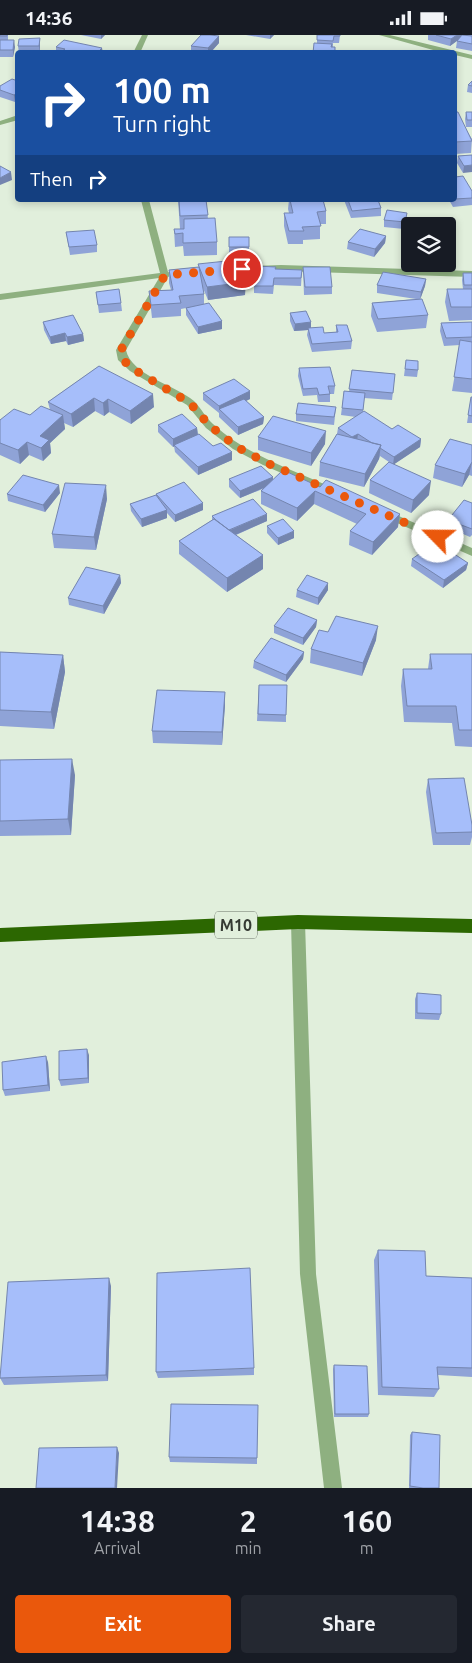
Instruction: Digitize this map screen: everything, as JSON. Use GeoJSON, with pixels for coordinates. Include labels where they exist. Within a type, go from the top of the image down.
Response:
{"type":"FeatureCollection","features":[{"type":"Feature","properties":{"kind":"highway","name":"M10"},"geometry":{"type":"LineString","coordinates":[[0,935],[298,922],[472,926]]}},
{"type":"Feature","properties":{"kind":"street"},"geometry":{"type":"LineString","coordinates":[[138,50],[145,35]]}},
{"type":"Feature","properties":{"kind":"street"},"geometry":{"type":"LineString","coordinates":[[382,35],[443,50]]}},
{"type":"Feature","properties":{"kind":"street"},"geometry":{"type":"LineString","coordinates":[[457,53],[472,57]]}},
{"type":"Feature","properties":{"kind":"street"},"geometry":{"type":"LineString","coordinates":[[0,123],[15,118]]}},
{"type":"Feature","properties":{"kind":"street"},"geometry":{"type":"LineString","coordinates":[[146,202],[165,275],[121,350],[123,360],[133,369],[190,403],[209,425],[237,447],[267,463],[347,498]]}},
{"type":"Feature","properties":{"kind":"street"},"geometry":{"type":"LineString","coordinates":[[213,271],[281,268],[472,274]]}},
{"type":"Feature","properties":{"kind":"street"},"geometry":{"type":"LineString","coordinates":[[0,297],[184,273]]}},
{"type":"Feature","properties":{"kind":"street"},"geometry":{"type":"LineString","coordinates":[[374,509],[472,552]]}},
{"type":"Feature","properties":{"kind":"street"},"geometry":{"type":"LineString","coordinates":[[298,922],[308,1274],[333,1488]]}},
{"type":"Feature","properties":{"kind":"building"},"geometry":{"type":"Polygon","coordinates":[[[201,35],[219,36],[208,48],[191,46],[201,35]]]}},
{"type":"Feature","properties":{"kind":"building"},"geometry":{"type":"Polygon","coordinates":[[[317,35],[340,36],[334,36],[333,41],[317,40],[317,35]]]}},
{"type":"Feature","properties":{"kind":"building"},"geometry":{"type":"Polygon","coordinates":[[[436,35],[457,35],[451,39],[436,35]]]}},
{"type":"Feature","properties":{"kind":"building"},"geometry":{"type":"Polygon","coordinates":[[[462,35],[472,36],[472,44],[457,41],[462,35]]]}},
{"type":"Feature","properties":{"kind":"building"},"geometry":{"type":"Polygon","coordinates":[[[40,38],[39,46],[18,46],[19,39],[40,38]]]}},
{"type":"Feature","properties":{"kind":"building"},"geometry":{"type":"Polygon","coordinates":[[[0,40],[14,40],[13,50],[0,50],[0,40]]]}},
{"type":"Feature","properties":{"kind":"building"},"geometry":{"type":"Polygon","coordinates":[[[64,40],[102,48],[100,50],[64,50],[65,49],[56,47],[64,40]]]}},
{"type":"Feature","properties":{"kind":"building"},"geometry":{"type":"Polygon","coordinates":[[[314,43],[332,44],[331,47],[335,47],[335,50],[313,50],[314,43]]]}},
{"type":"Feature","properties":{"kind":"building"},"geometry":{"type":"Polygon","coordinates":[[[12,79],[15,80],[15,94],[0,90],[0,86],[12,79]]]}},
{"type":"Feature","properties":{"kind":"building"},"geometry":{"type":"Polygon","coordinates":[[[457,112],[458,112],[472,141],[457,142],[457,112]]]}},
{"type":"Feature","properties":{"kind":"building"},"geometry":{"type":"Polygon","coordinates":[[[466,112],[472,112],[472,120],[467,120],[466,112]]]}},
{"type":"Feature","properties":{"kind":"building"},"geometry":{"type":"Polygon","coordinates":[[[472,155],[472,165],[464,166],[458,156],[472,155]]]}},
{"type":"Feature","properties":{"kind":"building"},"geometry":{"type":"Polygon","coordinates":[[[0,166],[11,172],[0,178],[0,166]]]}},
{"type":"Feature","properties":{"kind":"building"},"geometry":{"type":"Polygon","coordinates":[[[463,176],[472,191],[472,198],[457,199],[457,177],[463,176]]]}},
{"type":"Feature","properties":{"kind":"building"},"geometry":{"type":"Polygon","coordinates":[[[179,202],[206,202],[208,215],[180,216],[179,202]]]}},
{"type":"Feature","properties":{"kind":"building"},"geometry":{"type":"Polygon","coordinates":[[[290,202],[324,202],[326,211],[317,212],[321,226],[302,227],[304,231],[289,231],[284,213],[293,213],[290,202]]]}},
{"type":"Feature","properties":{"kind":"building"},"geometry":{"type":"Polygon","coordinates":[[[349,202],[379,202],[381,208],[352,211],[349,202]]]}},
{"type":"Feature","properties":{"kind":"building"},"geometry":{"type":"Polygon","coordinates":[[[387,210],[407,213],[406,217],[401,217],[401,222],[384,220],[387,210]]]}},
{"type":"Feature","properties":{"kind":"building"},"geometry":{"type":"Polygon","coordinates":[[[215,218],[217,242],[183,243],[183,233],[175,234],[174,229],[184,229],[184,219],[215,218]]]}},
{"type":"Feature","properties":{"kind":"building"},"geometry":{"type":"Polygon","coordinates":[[[360,229],[386,236],[375,249],[348,242],[360,229]]]}},
{"type":"Feature","properties":{"kind":"building"},"geometry":{"type":"Polygon","coordinates":[[[94,230],[97,245],[69,247],[66,232],[94,230]]]}},
{"type":"Feature","properties":{"kind":"building"},"geometry":{"type":"Polygon","coordinates":[[[229,237],[249,237],[249,247],[229,247],[229,237]]]}},
{"type":"Feature","properties":{"kind":"building"},"geometry":{"type":"Polygon","coordinates":[[[236,260],[246,282],[207,287],[198,264],[236,260]]]}},
{"type":"Feature","properties":{"kind":"building"},"geometry":{"type":"Polygon","coordinates":[[[256,266],[302,270],[301,278],[274,278],[273,286],[254,286],[256,266]]]}},
{"type":"Feature","properties":{"kind":"building"},"geometry":{"type":"Polygon","coordinates":[[[199,267],[204,294],[179,296],[181,303],[151,305],[149,291],[173,290],[169,270],[199,267]]]}},
{"type":"Feature","properties":{"kind":"building"},"geometry":{"type":"Polygon","coordinates":[[[303,267],[330,267],[332,287],[305,287],[303,267]]]}},
{"type":"Feature","properties":{"kind":"building"},"geometry":{"type":"Polygon","coordinates":[[[383,272],[426,279],[421,292],[377,285],[383,272]]]}},
{"type":"Feature","properties":{"kind":"building"},"geometry":{"type":"Polygon","coordinates":[[[463,273],[472,273],[472,285],[464,285],[463,273]]]}},
{"type":"Feature","properties":{"kind":"building"},"geometry":{"type":"Polygon","coordinates":[[[119,289],[121,303],[98,305],[96,292],[119,289]]]}},
{"type":"Feature","properties":{"kind":"building"},"geometry":{"type":"Polygon","coordinates":[[[447,289],[472,289],[472,307],[451,307],[447,289]]]}},
{"type":"Feature","properties":{"kind":"building"},"geometry":{"type":"Polygon","coordinates":[[[422,299],[428,315],[378,319],[372,303],[422,299]]]}},
{"type":"Feature","properties":{"kind":"building"},"geometry":{"type":"Polygon","coordinates":[[[209,303],[222,321],[198,327],[186,308],[209,303]]]}},
{"type":"Feature","properties":{"kind":"building"},"geometry":{"type":"Polygon","coordinates":[[[306,311],[311,322],[295,324],[290,313],[306,311]]]}},
{"type":"Feature","properties":{"kind":"building"},"geometry":{"type":"Polygon","coordinates":[[[73,315],[83,334],[67,337],[65,333],[50,337],[43,322],[73,315]]]}},
{"type":"Feature","properties":{"kind":"building"},"geometry":{"type":"Polygon","coordinates":[[[472,322],[472,337],[446,338],[441,323],[472,322]]]}},
{"type":"Feature","properties":{"kind":"building"},"geometry":{"type":"Polygon","coordinates":[[[336,325],[347,325],[352,341],[312,344],[308,328],[323,327],[324,333],[338,332],[336,325]]]}},
{"type":"Feature","properties":{"kind":"building"},"geometry":{"type":"Polygon","coordinates":[[[460,340],[472,342],[472,379],[454,377],[460,340]]]}},
{"type":"Feature","properties":{"kind":"building"},"geometry":{"type":"Polygon","coordinates":[[[406,360],[418,361],[418,370],[405,369],[406,360]]]}},
{"type":"Feature","properties":{"kind":"building"},"geometry":{"type":"Polygon","coordinates":[[[99,366],[153,394],[130,411],[108,399],[103,403],[94,398],[71,414],[48,402],[99,366]]]}},
{"type":"Feature","properties":{"kind":"building"},"geometry":{"type":"Polygon","coordinates":[[[330,367],[335,386],[328,386],[330,394],[319,395],[317,388],[303,389],[299,368],[330,367]]]}},
{"type":"Feature","properties":{"kind":"building"},"geometry":{"type":"Polygon","coordinates":[[[352,370],[395,374],[393,393],[349,389],[352,370]]]}},
{"type":"Feature","properties":{"kind":"building"},"geometry":{"type":"Polygon","coordinates":[[[234,379],[250,391],[219,406],[203,393],[234,379]]]}},
{"type":"Feature","properties":{"kind":"building"},"geometry":{"type":"Polygon","coordinates":[[[344,391],[365,393],[363,410],[342,408],[344,391]]]}},
{"type":"Feature","properties":{"kind":"building"},"geometry":{"type":"Polygon","coordinates":[[[472,397],[472,416],[468,415],[472,397]]]}},
{"type":"Feature","properties":{"kind":"building"},"geometry":{"type":"Polygon","coordinates":[[[244,399],[264,417],[238,427],[219,409],[244,399]]]}},
{"type":"Feature","properties":{"kind":"building"},"geometry":{"type":"Polygon","coordinates":[[[298,403],[336,407],[334,417],[296,414],[298,403]]]}},
{"type":"Feature","properties":{"kind":"building"},"geometry":{"type":"Polygon","coordinates":[[[41,406],[63,415],[40,436],[49,440],[41,448],[27,442],[18,450],[0,443],[0,420],[14,409],[30,415],[41,406]]]}},
{"type":"Feature","properties":{"kind":"building"},"geometry":{"type":"Polygon","coordinates":[[[364,411],[392,429],[398,425],[421,439],[394,457],[380,448],[381,445],[372,443],[358,434],[352,437],[338,428],[364,411]]]}},
{"type":"Feature","properties":{"kind":"building"},"geometry":{"type":"Polygon","coordinates":[[[182,414],[197,428],[173,439],[158,425],[182,414]]]}},
{"type":"Feature","properties":{"kind":"building"},"geometry":{"type":"Polygon","coordinates":[[[273,416],[326,431],[311,453],[258,437],[273,416]]]}},
{"type":"Feature","properties":{"kind":"building"},"geometry":{"type":"Polygon","coordinates":[[[199,434],[213,446],[221,443],[232,452],[198,467],[174,445],[199,434]]]}},
{"type":"Feature","properties":{"kind":"building"},"geometry":{"type":"Polygon","coordinates":[[[337,434],[381,445],[365,474],[320,462],[337,434]]]}},
{"type":"Feature","properties":{"kind":"building"},"geometry":{"type":"Polygon","coordinates":[[[450,439],[472,445],[472,462],[465,474],[435,465],[450,439]]]}},
{"type":"Feature","properties":{"kind":"building"},"geometry":{"type":"Polygon","coordinates":[[[389,462],[431,481],[413,500],[370,480],[389,462]]]}},
{"type":"Feature","properties":{"kind":"building"},"geometry":{"type":"Polygon","coordinates":[[[261,466],[273,477],[240,491],[229,479],[261,466]]]}},
{"type":"Feature","properties":{"kind":"building"},"geometry":{"type":"Polygon","coordinates":[[[283,470],[320,487],[326,480],[400,514],[373,542],[350,531],[366,514],[315,491],[297,508],[261,491],[283,470]]]}},
{"type":"Feature","properties":{"kind":"building"},"geometry":{"type":"Polygon","coordinates":[[[23,475],[59,485],[43,505],[7,494],[23,475]]]}},
{"type":"Feature","properties":{"kind":"building"},"geometry":{"type":"Polygon","coordinates":[[[184,482],[203,503],[175,515],[156,494],[184,482]]]}},
{"type":"Feature","properties":{"kind":"building"},"geometry":{"type":"Polygon","coordinates":[[[65,483],[106,485],[94,537],[52,534],[65,483]]]}},
{"type":"Feature","properties":{"kind":"building"},"geometry":{"type":"Polygon","coordinates":[[[156,495],[167,510],[141,519],[130,504],[156,495]]]}},
{"type":"Feature","properties":{"kind":"building"},"geometry":{"type":"Polygon","coordinates":[[[253,499],[267,514],[229,530],[212,516],[253,499]]]}},
{"type":"Feature","properties":{"kind":"building"},"geometry":{"type":"Polygon","coordinates":[[[464,500],[472,503],[472,529],[448,520],[464,500]]]}},
{"type":"Feature","properties":{"kind":"building"},"geometry":{"type":"Polygon","coordinates":[[[214,519],[263,555],[227,578],[179,541],[214,519]]]}},
{"type":"Feature","properties":{"kind":"building"},"geometry":{"type":"Polygon","coordinates":[[[283,519],[294,531],[278,538],[267,526],[283,519]]]}},
{"type":"Feature","properties":{"kind":"building"},"geometry":{"type":"Polygon","coordinates":[[[436,542],[468,563],[444,580],[412,559],[436,542]]]}},
{"type":"Feature","properties":{"kind":"building"},"geometry":{"type":"Polygon","coordinates":[[[86,567],[120,575],[103,606],[68,598],[86,567]]]}},
{"type":"Feature","properties":{"kind":"building"},"geometry":{"type":"Polygon","coordinates":[[[307,575],[328,583],[318,598],[297,590],[307,575]]]}},
{"type":"Feature","properties":{"kind":"building"},"geometry":{"type":"Polygon","coordinates":[[[288,608],[317,620],[303,638],[274,626],[288,608]]]}},
{"type":"Feature","properties":{"kind":"building"},"geometry":{"type":"Polygon","coordinates":[[[336,616],[378,626],[363,663],[311,649],[319,630],[328,632],[336,616]]]}},
{"type":"Feature","properties":{"kind":"building"},"geometry":{"type":"Polygon","coordinates":[[[271,638],[304,652],[286,675],[254,661],[271,638]]]}},
{"type":"Feature","properties":{"kind":"building"},"geometry":{"type":"Polygon","coordinates":[[[0,652],[63,655],[51,712],[0,710],[0,652]]]}},
{"type":"Feature","properties":{"kind":"building"},"geometry":{"type":"Polygon","coordinates":[[[430,654],[472,654],[472,730],[459,730],[456,706],[407,706],[403,669],[432,669],[430,654]]]}},
{"type":"Feature","properties":{"kind":"building"},"geometry":{"type":"Polygon","coordinates":[[[259,685],[287,685],[286,715],[258,714],[259,685]]]}},
{"type":"Feature","properties":{"kind":"building"},"geometry":{"type":"Polygon","coordinates":[[[157,690],[225,692],[222,732],[152,731],[157,690]]]}},
{"type":"Feature","properties":{"kind":"building"},"geometry":{"type":"Polygon","coordinates":[[[72,759],[68,819],[0,821],[0,760],[72,759]]]}},
{"type":"Feature","properties":{"kind":"building"},"geometry":{"type":"Polygon","coordinates":[[[464,778],[472,832],[436,833],[428,779],[464,778]]]}},
{"type":"Feature","properties":{"kind":"building"},"geometry":{"type":"Polygon","coordinates":[[[417,993],[441,995],[441,1014],[417,1013],[417,993]]]}},
{"type":"Feature","properties":{"kind":"building"},"geometry":{"type":"Polygon","coordinates":[[[87,1049],[88,1078],[59,1080],[59,1051],[87,1049]]]}},
{"type":"Feature","properties":{"kind":"building"},"geometry":{"type":"Polygon","coordinates":[[[46,1056],[48,1085],[3,1090],[2,1062],[46,1056]]]}},
{"type":"Feature","properties":{"kind":"building"},"geometry":{"type":"Polygon","coordinates":[[[378,1250],[425,1251],[426,1276],[472,1278],[472,1368],[437,1367],[439,1389],[382,1387],[378,1250]]]}},
{"type":"Feature","properties":{"kind":"building"},"geometry":{"type":"Polygon","coordinates":[[[250,1268],[254,1368],[156,1372],[157,1273],[250,1268]]]}},
{"type":"Feature","properties":{"kind":"building"},"geometry":{"type":"Polygon","coordinates":[[[109,1278],[106,1375],[0,1378],[8,1282],[109,1278]]]}},
{"type":"Feature","properties":{"kind":"building"},"geometry":{"type":"Polygon","coordinates":[[[334,1365],[367,1366],[369,1414],[335,1414],[334,1365]]]}},
{"type":"Feature","properties":{"kind":"building"},"geometry":{"type":"Polygon","coordinates":[[[171,1404],[258,1405],[257,1458],[169,1457],[171,1404]]]}},
{"type":"Feature","properties":{"kind":"building"},"geometry":{"type":"Polygon","coordinates":[[[412,1432],[440,1435],[439,1488],[410,1486],[412,1432]]]}},
{"type":"Feature","properties":{"kind":"building"},"geometry":{"type":"Polygon","coordinates":[[[117,1447],[115,1488],[36,1488],[39,1448],[117,1447]]]}},
{"type":"Feature","properties":{"kind":"route"},"geometry":{"type":"LineString","coordinates":[[242,269],[165,275],[121,350],[123,360],[133,369],[190,403],[209,425],[237,447],[267,463],[438,537]]}}]}
